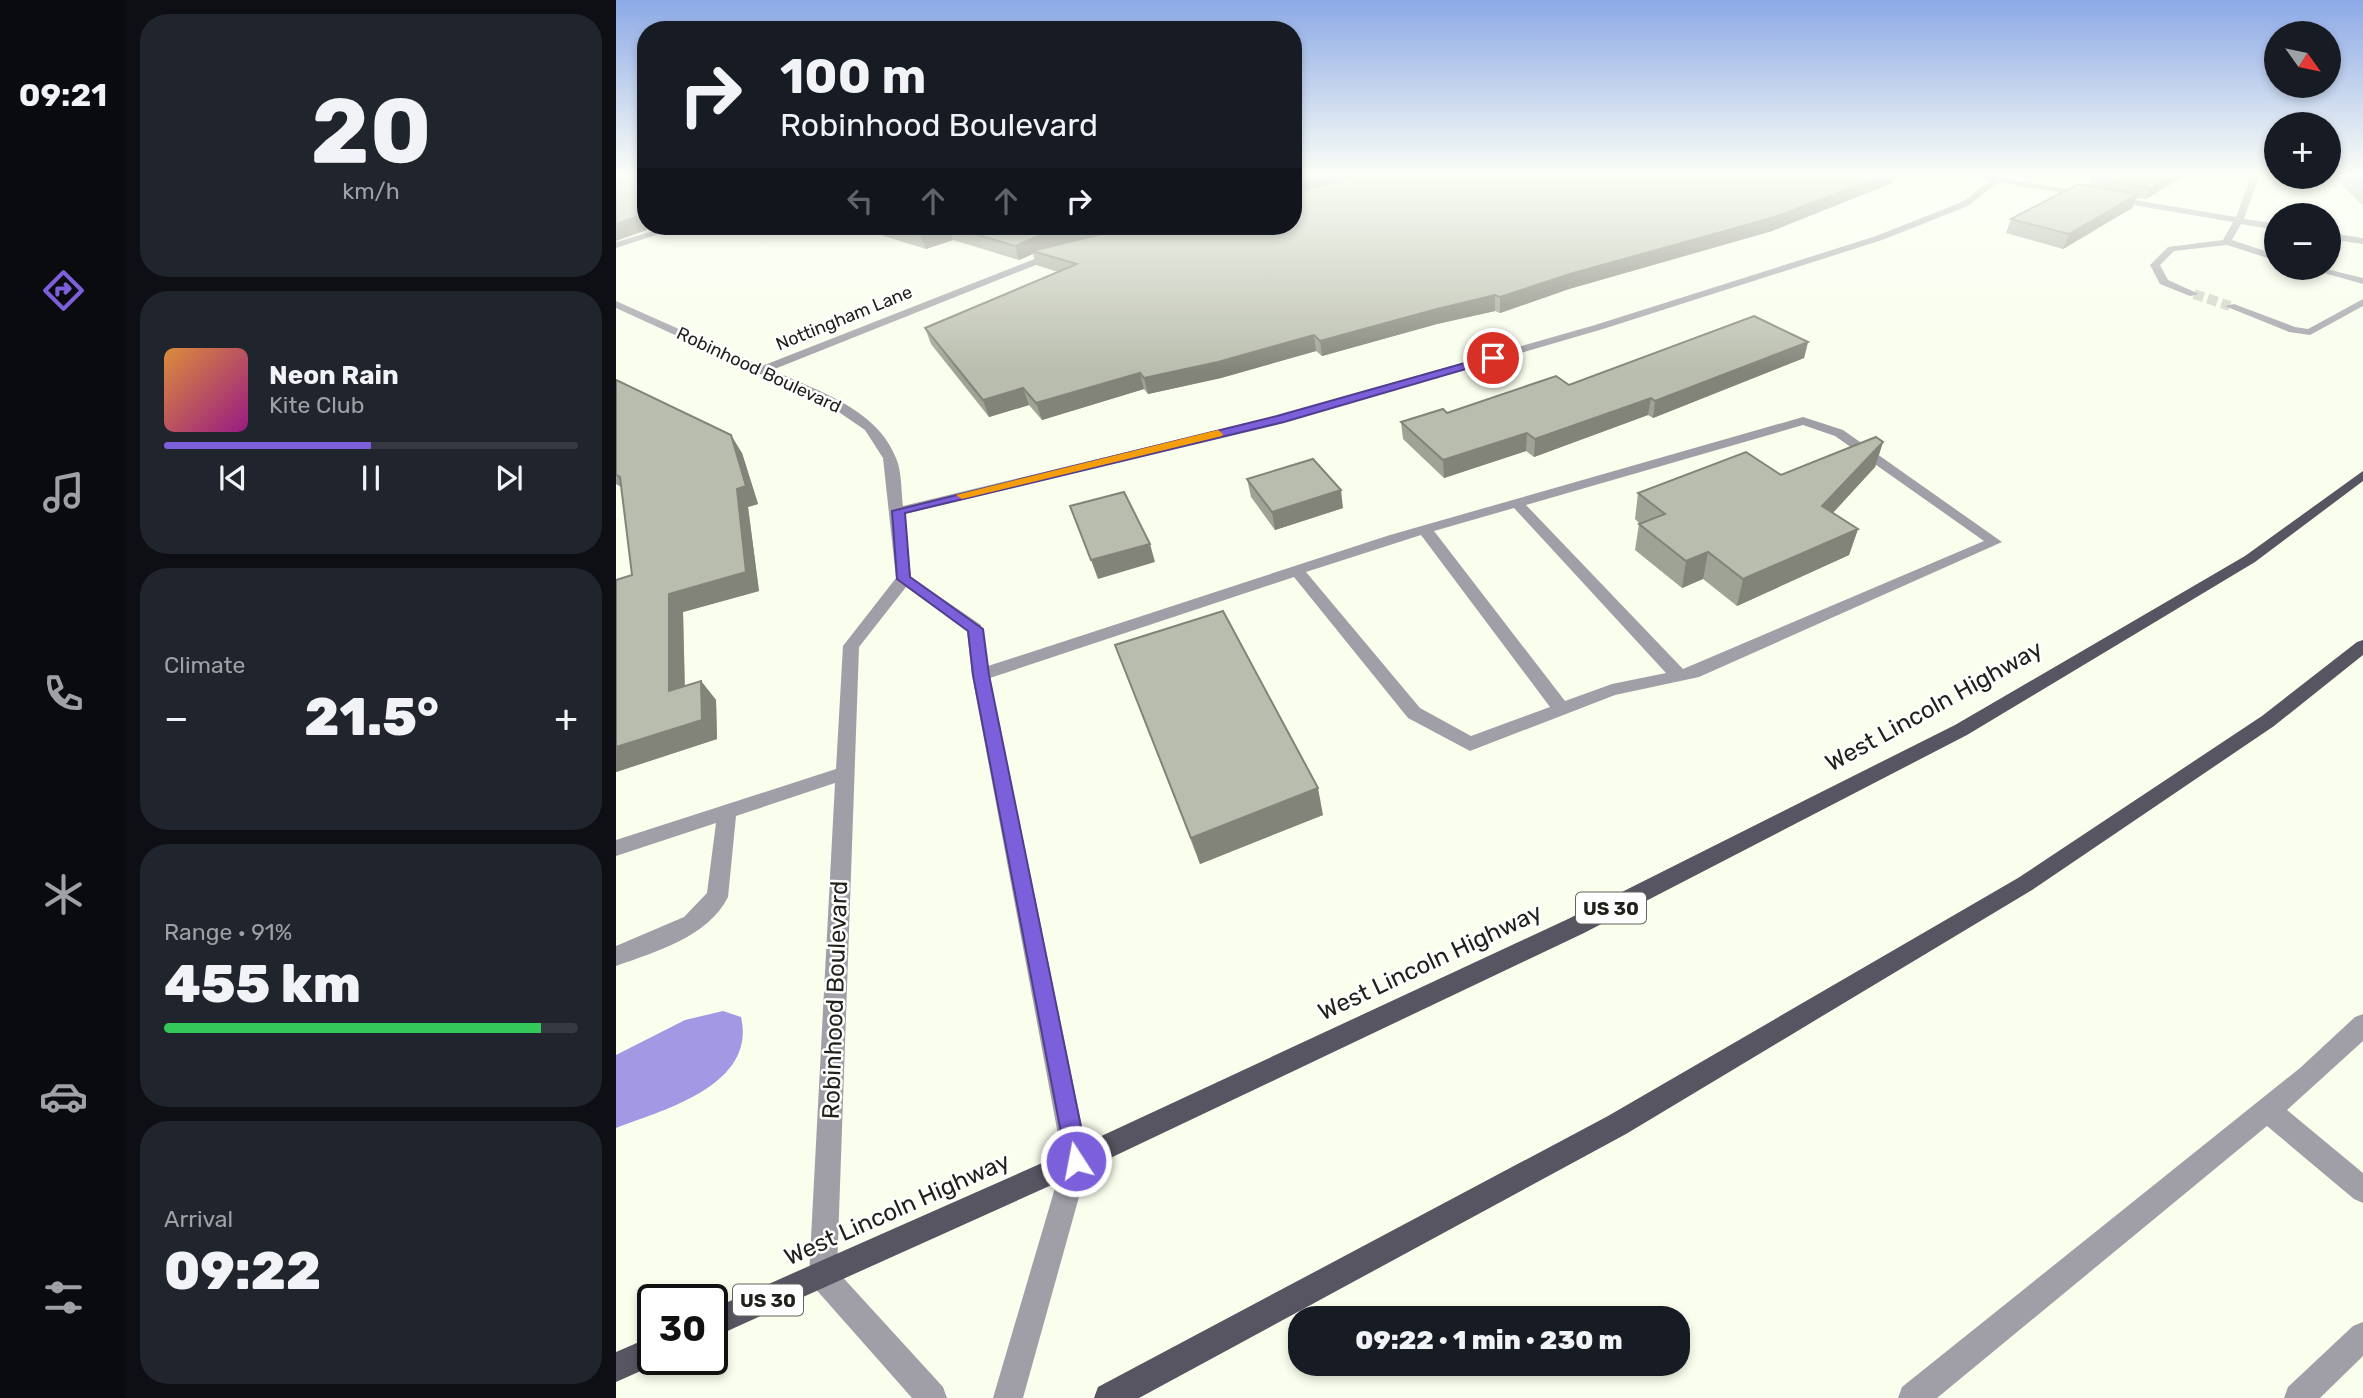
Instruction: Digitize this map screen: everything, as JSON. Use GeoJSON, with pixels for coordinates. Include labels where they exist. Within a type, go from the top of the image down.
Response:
{"type":"FeatureCollection","features":[{"type":"Feature","properties":{"kind":"main road","name":"West Lincoln Highway"},"geometry":{"type":"LineString","coordinates":[[728,1317],[1076,1161],[1576,926],[1961,730],[2250,559],[2363,475]]}},
{"type":"Feature","properties":{"kind":"main road"},"geometry":{"type":"LineString","coordinates":[[1109,1398],[1617,1125],[2025,884],[2268,721],[2363,646]]}},
{"type":"Feature","properties":{"kind":"main road"},"geometry":{"type":"LineString","coordinates":[[616,1367],[637,1357]]}},
{"type":"Feature","properties":{"kind":"street"},"geometry":{"type":"LineString","coordinates":[[898,511],[1280,419],[1599,327],[1870,241]]}},
{"type":"Feature","properties":{"kind":"street"},"geometry":{"type":"LineString","coordinates":[[2194,294],[2164,282],[2155,265],[2171,249],[2228,242],[2264,254]]}},
{"type":"Feature","properties":{"kind":"street","name":"Nottingham Lane"},"geometry":{"type":"LineString","coordinates":[[762,370],[1044,256],[1071,250]]}},
{"type":"Feature","properties":{"kind":"street"},"geometry":{"type":"LineString","coordinates":[[2341,276],[2363,281]]}},
{"type":"Feature","properties":{"kind":"street"},"geometry":{"type":"LineString","coordinates":[[2230,306],[2292,330],[2310,332],[2363,302]]}},
{"type":"Feature","properties":{"kind":"street","name":"Robinhood Boulevard"},"geometry":{"type":"LineString","coordinates":[[616,304],[834,403],[870,427],[890,458],[904,579],[851,646],[823,1276]]}},
{"type":"Feature","properties":{"kind":"street"},"geometry":{"type":"LineString","coordinates":[[981,675],[1297,571],[1425,530],[1803,421],[1839,433],[1995,542],[1693,673],[1612,690],[1470,744],[1414,713],[1297,571]]}},
{"type":"Feature","properties":{"kind":"street"},"geometry":{"type":"LineString","coordinates":[[1518,504],[1679,676]]}},
{"type":"Feature","properties":{"kind":"street"},"geometry":{"type":"LineString","coordinates":[[1425,530],[1561,709]]}},
{"type":"Feature","properties":{"kind":"street"},"geometry":{"type":"LineString","coordinates":[[904,579],[975,629],[981,675],[1076,1161],[1008,1398]]}},
{"type":"Feature","properties":{"kind":"street"},"geometry":{"type":"LineString","coordinates":[[616,848],[845,773]]}},
{"type":"Feature","properties":{"kind":"street"},"geometry":{"type":"LineString","coordinates":[[616,956],[692,924],[717,897],[727,812]]}},
{"type":"Feature","properties":{"kind":"street"},"geometry":{"type":"LineString","coordinates":[[1913,1398],[2268,1110],[2363,1025]]}},
{"type":"Feature","properties":{"kind":"street"},"geometry":{"type":"LineString","coordinates":[[2268,1110],[2363,1190]]}},
{"type":"Feature","properties":{"kind":"street"},"geometry":{"type":"LineString","coordinates":[[823,1276],[932,1398]]}},
{"type":"Feature","properties":{"kind":"street"},"geometry":{"type":"LineString","coordinates":[[2299,1398],[2363,1336]]}},
{"type":"Feature","properties":{"kind":"shaded area"},"geometry":{"type":"Polygon","coordinates":[[[723,1011],[741,1017],[742,1041],[735,1060],[721,1077],[681,1103],[616,1128],[616,1055],[685,1020],[723,1011]]]}},
{"type":"Feature","properties":{"kind":"building"},"geometry":{"type":"Polygon","coordinates":[[[999,241],[1026,241],[1015,246],[999,241]]]}},
{"type":"Feature","properties":{"kind":"building"},"geometry":{"type":"Polygon","coordinates":[[[1072,241],[1688,241],[1570,274],[1500,297],[1495,295],[1437,309],[1320,341],[1314,335],[1218,362],[1144,378],[1140,373],[1036,403],[1023,388],[983,400],[925,328],[1077,264],[1032,251],[1072,241]]]}},
{"type":"Feature","properties":{"kind":"building"},"geometry":{"type":"Polygon","coordinates":[[[1754,316],[1808,342],[1655,401],[1651,398],[1535,439],[1527,433],[1443,460],[1401,422],[1443,409],[1447,413],[1556,376],[1569,385],[1754,316]]]}},
{"type":"Feature","properties":{"kind":"building"},"geometry":{"type":"Polygon","coordinates":[[[616,380],[731,435],[746,486],[737,489],[746,572],[669,594],[669,691],[701,681],[702,720],[616,747],[616,580],[632,575],[620,477],[616,475],[616,380]]]}},
{"type":"Feature","properties":{"kind":"building"},"geometry":{"type":"Polygon","coordinates":[[[1876,437],[1883,442],[1822,506],[1858,529],[1743,579],[1708,552],[1686,561],[1639,524],[1665,514],[1638,493],[1746,452],[1781,475],[1876,437]]]}},
{"type":"Feature","properties":{"kind":"building"},"geometry":{"type":"Polygon","coordinates":[[[1313,459],[1341,490],[1272,512],[1247,479],[1313,459]]]}},
{"type":"Feature","properties":{"kind":"building"},"geometry":{"type":"Polygon","coordinates":[[[1124,492],[1150,544],[1091,560],[1070,506],[1124,492]]]}},
{"type":"Feature","properties":{"kind":"building"},"geometry":{"type":"Polygon","coordinates":[[[1223,611],[1318,788],[1191,838],[1115,645],[1223,611]]]}},
{"type":"Feature","properties":{"kind":"tunnel"},"geometry":{"type":"LineString","coordinates":[[2194,294],[2230,306]]}},
{"type":"Feature","properties":{"kind":"slow traffic"},"geometry":{"type":"LineString","coordinates":[[962,495],[1218,434]]}},
{"type":"Feature","properties":{"kind":"route"},"geometry":{"type":"LineString","coordinates":[[1076,1161],[981,675],[975,629],[904,579],[898,511],[1280,419],[1493,358]]}}]}
